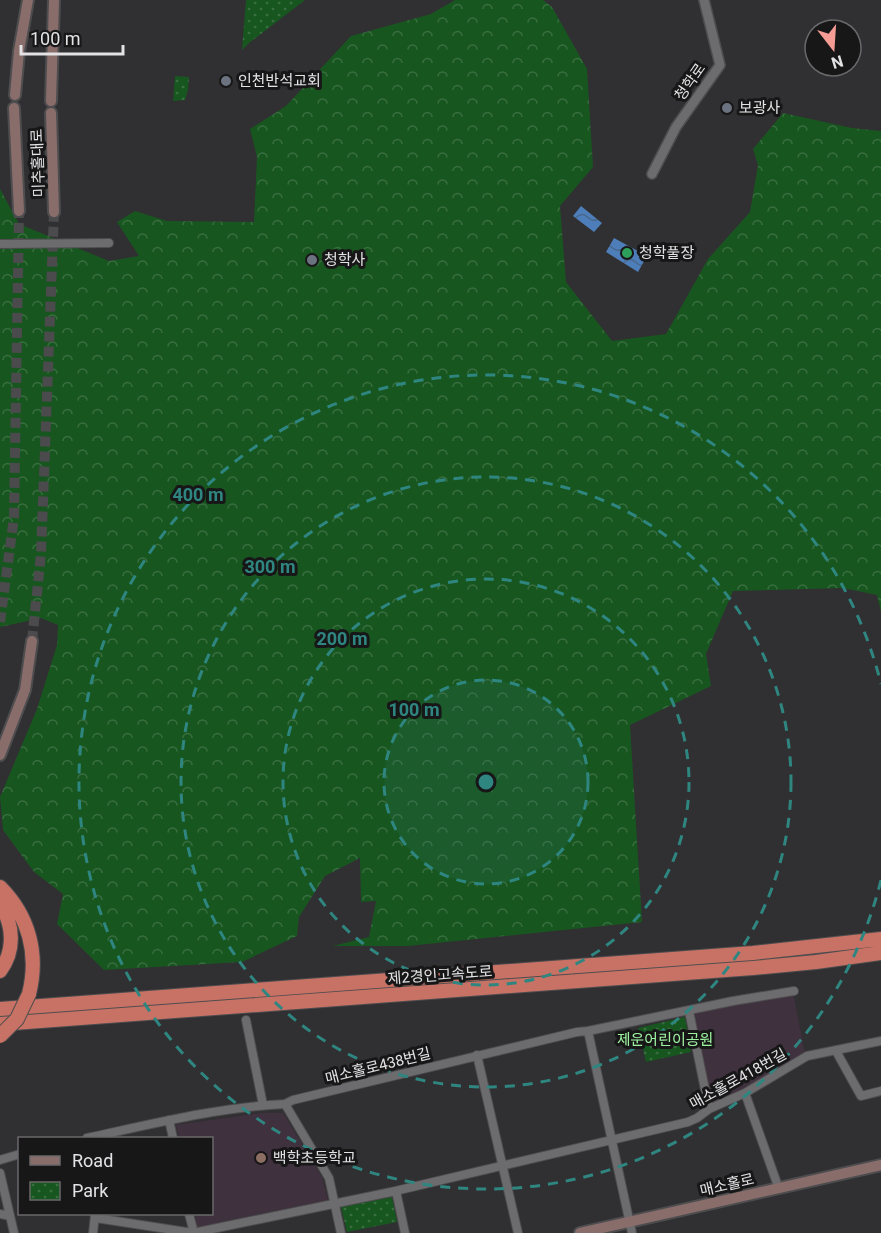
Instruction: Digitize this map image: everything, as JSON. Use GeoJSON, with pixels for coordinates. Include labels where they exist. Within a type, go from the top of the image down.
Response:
{"type":"FeatureCollection","features":[{"type":"Feature","properties":{"kind":"highway"},"geometry":{"type":"LineString","coordinates":[[0,887],[19,910],[28,932],[32,968],[29,994],[17,1019],[0,1036]]}},
{"type":"Feature","properties":{"kind":"highway"},"geometry":{"type":"LineString","coordinates":[[0,904],[7,916],[11,936],[8,958],[0,971]]}},
{"type":"Feature","properties":{"kind":"highway","name":"제2경인고속도로"},"geometry":{"type":"LineString","coordinates":[[0,1009],[811,948],[881,939]]}},
{"type":"Feature","properties":{"kind":"highway","name":"제2경인고속도로"},"geometry":{"type":"LineString","coordinates":[[0,1024],[816,962],[881,952]]}},
{"type":"Feature","properties":{"kind":"main road"},"geometry":{"type":"LineString","coordinates":[[15,95],[19,51],[28,0]]}},
{"type":"Feature","properties":{"kind":"main road"},"geometry":{"type":"LineString","coordinates":[[51,101],[54,0]]}},
{"type":"Feature","properties":{"kind":"main road","name":"미추홀대로"},"geometry":{"type":"LineString","coordinates":[[14,108],[19,211]]}},
{"type":"Feature","properties":{"kind":"main road","name":"미추홀대로"},"geometry":{"type":"LineString","coordinates":[[51,113],[54,212]]}},
{"type":"Feature","properties":{"kind":"main road"},"geometry":{"type":"LineString","coordinates":[[0,755],[25,690],[32,641]]}},
{"type":"Feature","properties":{"kind":"main road","name":"매소홀로"},"geometry":{"type":"LineString","coordinates":[[580,1233],[631,1227],[881,1165]]}},
{"type":"Feature","properties":{"kind":"street","name":"청학로"},"geometry":{"type":"LineString","coordinates":[[652,174],[676,127],[720,66],[704,0]]}},
{"type":"Feature","properties":{"kind":"street"},"geometry":{"type":"LineString","coordinates":[[0,244],[109,243]]}},
{"type":"Feature","properties":{"kind":"street","name":"매소홀로438번길"},"geometry":{"type":"LineString","coordinates":[[92,1137],[170,1120],[263,1105],[285,1104],[293,1100],[577,1032],[794,991]]}},
{"type":"Feature","properties":{"kind":"street"},"geometry":{"type":"LineString","coordinates":[[689,1011],[709,1109]]}},
{"type":"Feature","properties":{"kind":"street"},"geometry":{"type":"LineString","coordinates":[[246,1020],[263,1105]]}},
{"type":"Feature","properties":{"kind":"street"},"geometry":{"type":"LineString","coordinates":[[588,1031],[631,1227]]}},
{"type":"Feature","properties":{"kind":"street"},"geometry":{"type":"LineString","coordinates":[[881,1041],[836,1051],[861,1096],[881,1091]]}},
{"type":"Feature","properties":{"kind":"street","name":"매소홀로418번길"},"geometry":{"type":"LineString","coordinates":[[194,1233],[425,1185],[688,1122],[709,1109],[746,1094],[807,1056],[836,1051]]}},
{"type":"Feature","properties":{"kind":"street"},"geometry":{"type":"LineString","coordinates":[[477,1055],[518,1233]]}},
{"type":"Feature","properties":{"kind":"street"},"geometry":{"type":"LineString","coordinates":[[746,1094],[779,1189]]}},
{"type":"Feature","properties":{"kind":"street"},"geometry":{"type":"LineString","coordinates":[[285,1104],[326,1173],[341,1233]]}},
{"type":"Feature","properties":{"kind":"street"},"geometry":{"type":"LineString","coordinates":[[170,1120],[173,1137]]}},
{"type":"Feature","properties":{"kind":"street"},"geometry":{"type":"LineString","coordinates":[[0,1160],[16,1156]]}},
{"type":"Feature","properties":{"kind":"street"},"geometry":{"type":"LineString","coordinates":[[0,1173],[14,1233]]}},
{"type":"Feature","properties":{"kind":"street"},"geometry":{"type":"LineString","coordinates":[[396,1191],[405,1233]]}},
{"type":"Feature","properties":{"kind":"street"},"geometry":{"type":"LineString","coordinates":[[0,1214],[10,1216]]}},
{"type":"Feature","properties":{"kind":"street"},"geometry":{"type":"LineString","coordinates":[[93,1233],[95,1216],[194,1233],[189,1215]]}},
{"type":"Feature","properties":{"kind":"shaded area"},"geometry":{"type":"Polygon","coordinates":[[[793,993],[805,1054],[744,1089],[712,1103],[693,1012],[793,993]]]}},
{"type":"Feature","properties":{"kind":"shaded area","name":"백학초등학교"},"geometry":{"type":"Polygon","coordinates":[[[261,1113],[283,1113],[322,1177],[328,1200],[197,1227],[195,1215],[213,1215],[213,1137],[179,1137],[176,1125],[261,1113]]]}},
{"type":"Feature","properties":{"kind":"green space"},"geometry":{"type":"Polygon","coordinates":[[[246,0],[305,0],[242,50],[246,0]]]}},
{"type":"Feature","properties":{"kind":"green space"},"geometry":{"type":"Polygon","coordinates":[[[455,0],[543,0],[552,7],[587,69],[593,167],[560,206],[566,282],[612,341],[666,334],[708,259],[750,212],[758,165],[753,149],[783,113],[852,128],[881,131],[881,612],[877,595],[843,588],[733,591],[706,654],[711,686],[630,725],[642,922],[408,946],[333,946],[369,937],[376,901],[361,902],[360,858],[325,876],[299,917],[297,936],[242,962],[104,970],[57,924],[63,894],[34,872],[3,830],[0,797],[37,709],[57,645],[58,625],[41,618],[0,627],[0,189],[19,224],[109,261],[139,256],[117,222],[135,211],[167,221],[254,222],[257,157],[250,129],[286,106],[351,36],[431,14],[455,0]]]}},
{"type":"Feature","properties":{"kind":"green space"},"geometry":{"type":"Polygon","coordinates":[[[175,76],[189,77],[185,100],[173,101],[175,76]]]}},
{"type":"Feature","properties":{"kind":"green space","name":"제운어린이공원"},"geometry":{"type":"Polygon","coordinates":[[[685,1017],[691,1052],[646,1062],[638,1028],[685,1017]]]}},
{"type":"Feature","properties":{"kind":"green space"},"geometry":{"type":"Polygon","coordinates":[[[392,1197],[397,1222],[347,1232],[341,1207],[392,1197]]]}},
{"type":"Feature","properties":{"kind":"water"},"geometry":{"type":"Polygon","coordinates":[[[581,206],[602,223],[594,232],[573,216],[581,206]]]}},
{"type":"Feature","properties":{"kind":"water"},"geometry":{"type":"Polygon","coordinates":[[[614,238],[647,256],[638,272],[606,252],[614,238]]]}},
{"type":"Feature","properties":{"kind":"tunnel"},"geometry":{"type":"LineString","coordinates":[[0,622],[14,517],[19,211]]}},
{"type":"Feature","properties":{"kind":"tunnel"},"geometry":{"type":"LineString","coordinates":[[32,641],[41,554],[54,212]]}},
{"type":"Feature","properties":{"kind":"place","name":"인천반석교회"},"geometry":{"type":"Point","coordinates":[226,81]}},
{"type":"Feature","properties":{"kind":"place","name":"보광사"},"geometry":{"type":"Point","coordinates":[727,108]}},
{"type":"Feature","properties":{"kind":"place","name":"청학풀장"},"geometry":{"type":"Point","coordinates":[627,253]}},
{"type":"Feature","properties":{"kind":"place","name":"청학사"},"geometry":{"type":"Point","coordinates":[312,260]}},
{"type":"Feature","properties":{"kind":"place","name":"백학초등학교"},"geometry":{"type":"Point","coordinates":[261,1158]}}]}
